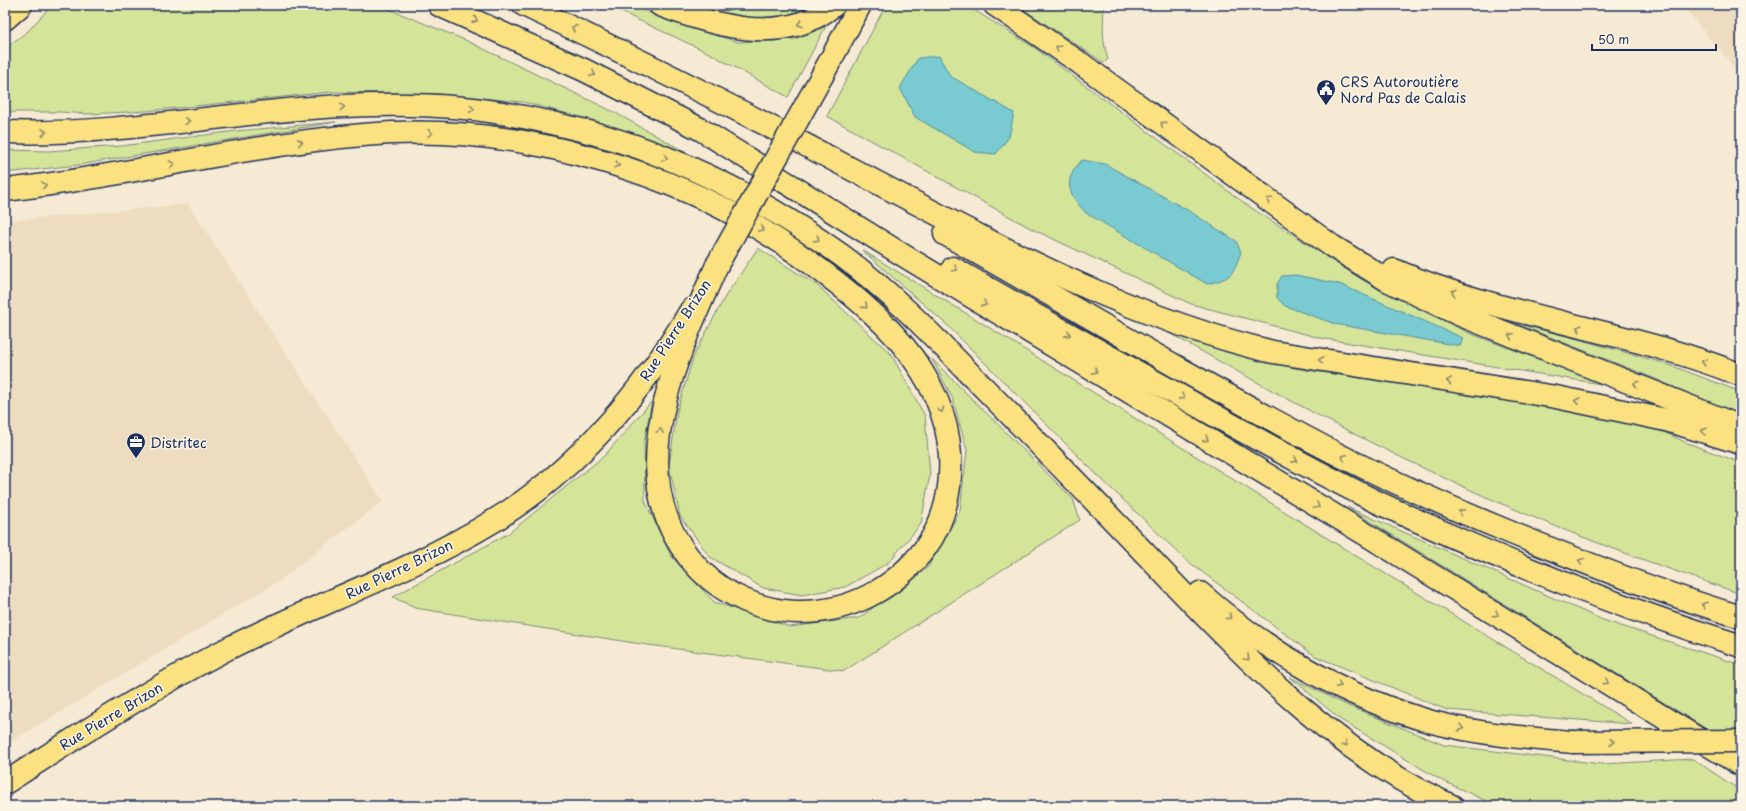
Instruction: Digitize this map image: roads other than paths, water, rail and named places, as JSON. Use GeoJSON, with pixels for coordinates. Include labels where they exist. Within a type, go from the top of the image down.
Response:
{"type":"FeatureCollection","features":[{"type":"Feature","properties":{"kind":"main road"},"geometry":{"type":"LineString","coordinates":[[5,19],[21,5]]}},
{"type":"Feature","properties":{"kind":"main road"},"geometry":{"type":"LineString","coordinates":[[439,5],[584,70],[700,129],[728,141],[1079,340],[1290,457],[1373,499],[1479,548],[1548,577],[1654,617],[1741,646]]}},
{"type":"Feature","properties":{"kind":"main road"},"geometry":{"type":"LineString","coordinates":[[524,5],[659,71],[988,240],[1107,295],[1203,332],[1240,344],[1273,352],[1556,397],[1666,420],[1741,443]]}},
{"type":"Feature","properties":{"kind":"main road"},"geometry":{"type":"LineString","coordinates":[[660,5],[715,23],[757,29],[781,28],[804,23],[834,5]]}},
{"type":"Feature","properties":{"kind":"main road"},"geometry":{"type":"LineString","coordinates":[[5,190],[315,140],[396,133],[439,133],[538,145],[579,154],[617,165],[652,178],[716,205],[740,217],[788,246],[856,298],[894,334],[926,377],[938,399],[945,422],[950,446],[951,470],[942,517],[933,537],[918,558],[899,576],[878,592],[861,601],[840,608],[799,612],[782,611],[764,607],[725,591],[708,578],[696,566],[672,530],[663,507],[658,487],[658,445],[661,416],[666,392],[678,356],[717,265],[823,74],[860,5]]}},
{"type":"Feature","properties":{"kind":"main road"},"geometry":{"type":"LineString","coordinates":[[995,5],[1080,63],[1349,257],[1412,293],[1498,331],[1672,398],[1741,427]]}},
{"type":"Feature","properties":{"kind":"main road"},"geometry":{"type":"LineString","coordinates":[[659,71],[1161,358],[1342,456],[1420,494],[1551,550],[1632,581],[1741,617]]}},
{"type":"Feature","properties":{"kind":"main road"},"geometry":{"type":"LineString","coordinates":[[5,132],[83,131],[321,108],[415,106],[464,108],[559,124],[640,148],[692,169],[774,211],[844,257],[879,286],[923,327],[1084,489],[1252,663],[1302,708],[1358,752],[1396,777],[1452,806]]}},
{"type":"Feature","properties":{"kind":"main road"},"geometry":{"type":"LineString","coordinates":[[700,129],[906,257],[1367,535],[1741,765]]}},
{"type":"Feature","properties":{"kind":"main road"},"geometry":{"type":"LineString","coordinates":[[1300,222],[1357,253],[1425,282],[1474,299],[1689,357],[1741,375]]}},
{"type":"Feature","properties":{"kind":"main road","name":"Rue Pierre Brizon"},"geometry":{"type":"LineString","coordinates":[[5,783],[103,720],[187,671],[273,627],[431,555],[497,519],[527,498],[574,458],[624,405],[668,346],[717,265]]}},
{"type":"Feature","properties":{"kind":"main road"},"geometry":{"type":"LineString","coordinates":[[1084,489],[1210,602],[1248,631],[1316,674],[1364,697],[1432,722],[1516,737],[1573,742],[1741,741]]}},
{"type":"Feature","properties":{"kind":"water"},"geometry":{"type":"Polygon","coordinates":[[[939,56],[950,76],[1014,113],[1009,137],[996,154],[975,152],[915,117],[900,88],[918,58],[939,56]]]}},
{"type":"Feature","properties":{"kind":"water"},"geometry":{"type":"Polygon","coordinates":[[[1082,160],[1105,164],[1189,211],[1236,241],[1241,252],[1230,275],[1222,280],[1207,284],[1086,213],[1075,200],[1070,187],[1072,174],[1082,160]]]}},
{"type":"Feature","properties":{"kind":"water"},"geometry":{"type":"Polygon","coordinates":[[[1296,275],[1339,284],[1463,338],[1460,346],[1335,324],[1285,306],[1277,298],[1277,284],[1282,276],[1296,275]]]}},
{"type":"Feature","properties":{"kind":"place","name":"CRS Autoroutière Nord Pas de Calais"},"geometry":{"type":"Point","coordinates":[1326,106]}},
{"type":"Feature","properties":{"kind":"place","name":"Distritec"},"geometry":{"type":"Point","coordinates":[136,459]}}]}
